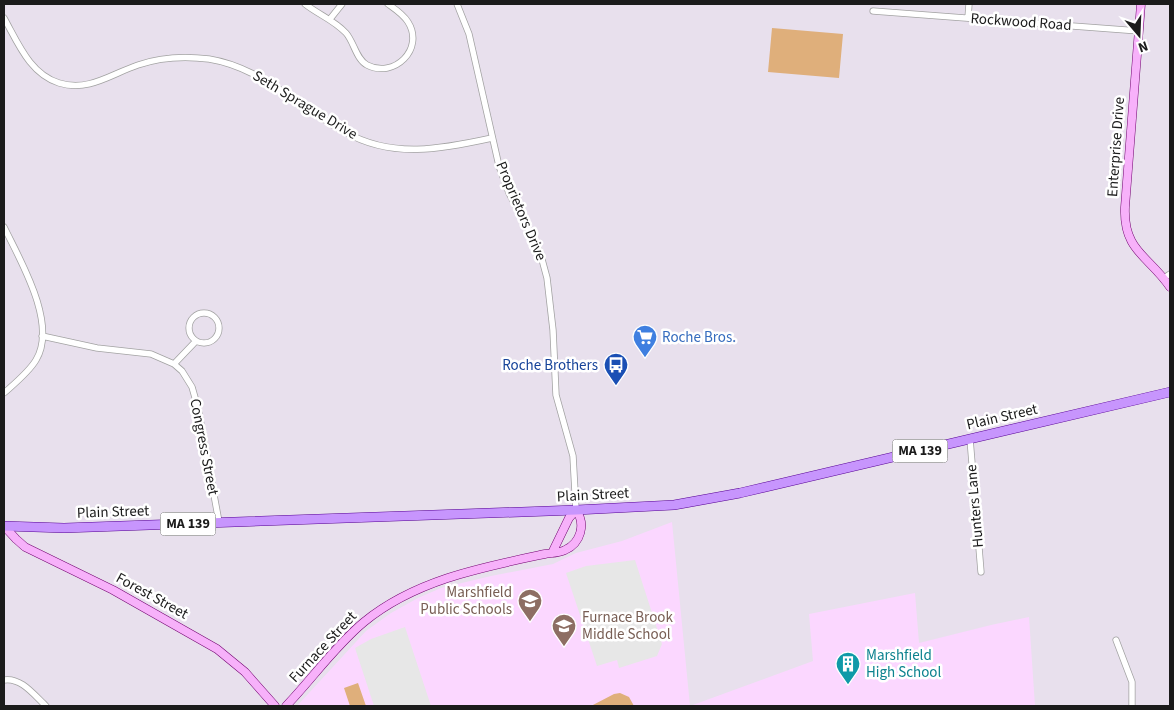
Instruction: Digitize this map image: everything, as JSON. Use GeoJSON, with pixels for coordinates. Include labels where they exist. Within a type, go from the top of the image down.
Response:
{"type":"FeatureCollection","features":[{"type":"Feature","properties":{"kind":"main road","name":"Plain Street"},"geometry":{"type":"LineString","coordinates":[[4,526],[64,528],[674,505],[708,500],[1170,392]]}},
{"type":"Feature","properties":{"kind":"street"},"geometry":{"type":"LineString","coordinates":[[305,4],[330,19],[348,34],[360,59],[367,65],[383,69],[395,67],[407,57],[413,45],[409,23],[388,4]]}},
{"type":"Feature","properties":{"kind":"street"},"geometry":{"type":"LineString","coordinates":[[330,19],[342,4]]}},
{"type":"Feature","properties":{"kind":"street","name":"Proprietors Drive"},"geometry":{"type":"LineString","coordinates":[[457,4],[470,34],[492,138],[504,180],[540,252],[547,278],[553,330],[556,394],[573,456],[576,510]]}},
{"type":"Feature","properties":{"kind":"street"},"geometry":{"type":"LineString","coordinates":[[968,18],[969,4]]}},
{"type":"Feature","properties":{"kind":"street","name":"Enterprise Drive"},"geometry":{"type":"LineString","coordinates":[[1141,4],[1125,224],[1132,243],[1167,276],[1170,287]]}},
{"type":"Feature","properties":{"kind":"street","name":"Rockwood Road"},"geometry":{"type":"LineString","coordinates":[[873,11],[1139,31]]}},
{"type":"Feature","properties":{"kind":"street","name":"Seth Sprague Drive"},"geometry":{"type":"LineString","coordinates":[[4,18],[29,62],[37,71],[47,78],[68,85],[93,84],[138,65],[159,60],[180,57],[196,58],[225,63],[248,71],[277,87],[345,132],[376,145],[391,149],[426,150],[492,138]]}},
{"type":"Feature","properties":{"kind":"street"},"geometry":{"type":"LineString","coordinates":[[4,227],[35,296],[40,312],[42,336],[37,359],[4,393]]}},
{"type":"Feature","properties":{"kind":"street"},"geometry":{"type":"LineString","coordinates":[[199,314],[214,316],[219,330],[214,339],[206,343],[196,341],[192,338],[188,329],[191,319],[199,314]]}},
{"type":"Feature","properties":{"kind":"street","name":"Congress Street"},"geometry":{"type":"LineString","coordinates":[[42,336],[96,348],[151,354],[174,364],[188,378],[195,397],[219,522]]}},
{"type":"Feature","properties":{"kind":"street"},"geometry":{"type":"LineString","coordinates":[[174,364],[196,341]]}},
{"type":"Feature","properties":{"kind":"street","name":"Hunters Lane"},"geometry":{"type":"LineString","coordinates":[[970,439],[981,572]]}},
{"type":"Feature","properties":{"kind":"street"},"geometry":{"type":"LineString","coordinates":[[552,553],[569,518],[576,510]]}},
{"type":"Feature","properties":{"kind":"street","name":"Furnace Street"},"geometry":{"type":"LineString","coordinates":[[286,706],[356,628],[390,604],[422,588],[459,574],[566,550],[577,540],[582,527],[582,521],[576,510]]}},
{"type":"Feature","properties":{"kind":"street","name":"Forest Street"},"geometry":{"type":"LineString","coordinates":[[4,526],[25,547],[113,590],[217,649],[245,672],[275,706]]}},
{"type":"Feature","properties":{"kind":"street"},"geometry":{"type":"LineString","coordinates":[[1116,640],[1132,682],[1132,706]]}},
{"type":"Feature","properties":{"kind":"street"},"geometry":{"type":"LineString","coordinates":[[4,680],[10,679],[21,683],[46,706]]}},
{"type":"Feature","properties":{"kind":"shaded area"},"geometry":{"type":"Polygon","coordinates":[[[772,28],[843,34],[839,78],[768,72],[772,28]]]}},
{"type":"Feature","properties":{"kind":"shaded area","name":"Marshfield Public Schools"},"geometry":{"type":"Polygon","coordinates":[[[672,522],[690,706],[297,706],[366,631],[391,613],[418,598],[441,588],[553,564],[576,553],[622,541],[672,522]]]}},
{"type":"Feature","properties":{"kind":"shaded area"},"geometry":{"type":"Polygon","coordinates":[[[635,560],[662,644],[657,656],[619,668],[617,660],[597,666],[566,573],[586,566],[635,560]]]}},
{"type":"Feature","properties":{"kind":"shaded area"},"geometry":{"type":"Polygon","coordinates":[[[915,593],[919,643],[1029,617],[1035,706],[690,706],[813,661],[809,614],[915,593]]]}},
{"type":"Feature","properties":{"kind":"shaded area"},"geometry":{"type":"Polygon","coordinates":[[[405,627],[431,706],[374,706],[355,648],[371,639],[405,627]]]}},
{"type":"Feature","properties":{"kind":"shaded area"},"geometry":{"type":"Polygon","coordinates":[[[358,683],[366,706],[350,706],[344,688],[358,683]]]}},
{"type":"Feature","properties":{"kind":"shaded area"},"geometry":{"type":"Polygon","coordinates":[[[620,693],[629,697],[634,706],[591,706],[614,694],[620,693]]]}},
{"type":"Feature","properties":{"kind":"place","name":"Roche Bros."},"geometry":{"type":"Point","coordinates":[645,358]}},
{"type":"Feature","properties":{"kind":"place","name":"Roche Brothers"},"geometry":{"type":"Point","coordinates":[616,386]}},
{"type":"Feature","properties":{"kind":"place","name":"Marshfield Public Schools"},"geometry":{"type":"Point","coordinates":[530,622]}},
{"type":"Feature","properties":{"kind":"place","name":"Furnace Brook Middle School"},"geometry":{"type":"Point","coordinates":[564,647]}},
{"type":"Feature","properties":{"kind":"place","name":"Marshfield High School"},"geometry":{"type":"Point","coordinates":[848,685]}}]}
